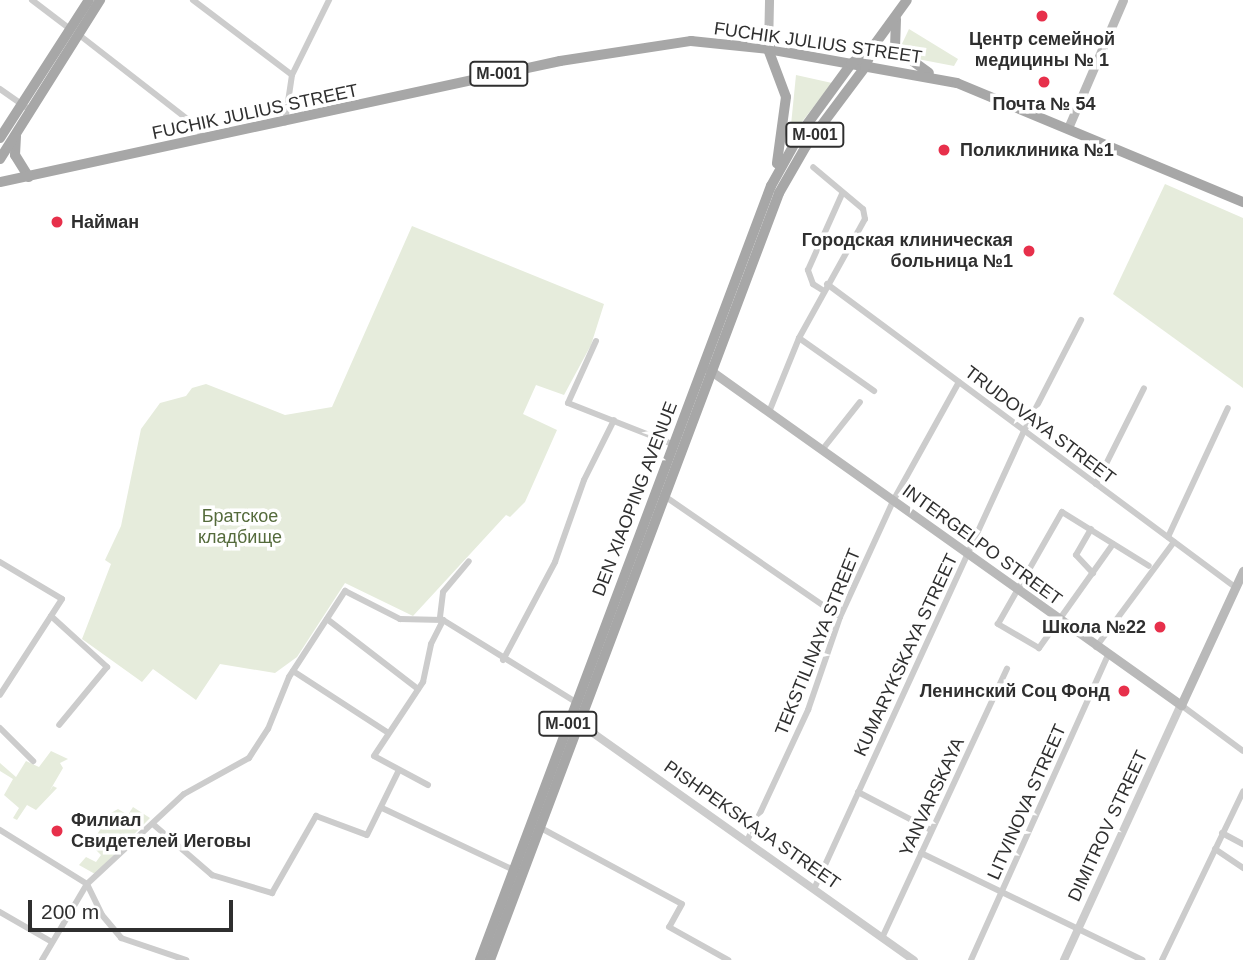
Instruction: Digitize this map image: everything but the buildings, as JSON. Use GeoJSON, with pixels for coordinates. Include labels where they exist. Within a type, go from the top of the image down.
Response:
{"type":"FeatureCollection","features":[{"type":"Feature","properties":{"kind":"main road"},"geometry":{"type":"LineString","coordinates":[[74,32],[89,0]]}},
{"type":"Feature","properties":{"kind":"main road"},"geometry":{"type":"LineString","coordinates":[[0,138],[26,107],[74,32],[100,0]]}},
{"type":"Feature","properties":{"kind":"main road"},"geometry":{"type":"LineString","coordinates":[[769,0],[768,49],[786,106],[771,186]]}},
{"type":"Feature","properties":{"kind":"main road"},"geometry":{"type":"LineString","coordinates":[[875,44],[907,0]]}},
{"type":"Feature","properties":{"kind":"main road"},"geometry":{"type":"LineString","coordinates":[[1068,128],[1124,0]]}},
{"type":"Feature","properties":{"kind":"main road"},"geometry":{"type":"LineString","coordinates":[[897,14],[895,48],[903,58],[935,77]]}},
{"type":"Feature","properties":{"kind":"main road","name":"FUCHIK JULIUS STREET"},"geometry":{"type":"LineString","coordinates":[[0,182],[205,141],[625,48],[691,41],[768,49],[935,77],[1068,128],[1243,202]]}},
{"type":"Feature","properties":{"kind":"main road","name":"DEN XIAOPING AVENUE"},"geometry":{"type":"LineString","coordinates":[[480,960],[539,827],[574,720],[576,702],[771,186],[793,142],[851,64],[875,44]]}},
{"type":"Feature","properties":{"kind":"main road","name":"DEN XIAOPING AVENUE"},"geometry":{"type":"LineString","coordinates":[[490,960],[518,871],[574,720],[665,495],[785,181],[866,67],[875,44]]}},
{"type":"Feature","properties":{"kind":"main road"},"geometry":{"type":"LineString","coordinates":[[0,159],[17,132],[26,107]]}},
{"type":"Feature","properties":{"kind":"main road"},"geometry":{"type":"LineString","coordinates":[[17,132],[15,155],[29,177]]}},
{"type":"Feature","properties":{"kind":"main road","name":"INTERGELPO STREET"},"geometry":{"type":"LineString","coordinates":[[703,365],[1181,705]]}},
{"type":"Feature","properties":{"kind":"main road"},"geometry":{"type":"LineString","coordinates":[[1181,705],[1243,571]]}},
{"type":"Feature","properties":{"kind":"street"},"geometry":{"type":"LineString","coordinates":[[32,0],[196,126],[205,141]]}},
{"type":"Feature","properties":{"kind":"street"},"geometry":{"type":"LineString","coordinates":[[193,0],[292,75]]}},
{"type":"Feature","properties":{"kind":"street"},"geometry":{"type":"LineString","coordinates":[[285,122],[292,75],[329,0]]}},
{"type":"Feature","properties":{"kind":"street"},"geometry":{"type":"LineString","coordinates":[[0,89],[26,107]]}},
{"type":"Feature","properties":{"kind":"street"},"geometry":{"type":"LineString","coordinates":[[769,412],[799,338],[865,219],[863,209],[813,167]]}},
{"type":"Feature","properties":{"kind":"street"},"geometry":{"type":"LineString","coordinates":[[826,288],[813,284],[808,270],[842,194]]}},
{"type":"Feature","properties":{"kind":"street","name":"TRUDOVAYA STREET"},"geometry":{"type":"LineString","coordinates":[[826,288],[959,382],[1235,587]]}},
{"type":"Feature","properties":{"kind":"street","name":"KUMARYKSKAYA STREET"},"geometry":{"type":"LineString","coordinates":[[814,889],[1024,431],[1081,320]]}},
{"type":"Feature","properties":{"kind":"street"},"geometry":{"type":"LineString","coordinates":[[799,338],[874,391]]}},
{"type":"Feature","properties":{"kind":"street"},"geometry":{"type":"LineString","coordinates":[[596,341],[568,404],[672,444]]}},
{"type":"Feature","properties":{"kind":"street","name":"TEKSTILINAYA STREET"},"geometry":{"type":"LineString","coordinates":[[747,841],[808,710],[840,617],[893,501],[959,382]]}},
{"type":"Feature","properties":{"kind":"street"},"geometry":{"type":"LineString","coordinates":[[1096,484],[1144,388]]}},
{"type":"Feature","properties":{"kind":"street"},"geometry":{"type":"LineString","coordinates":[[822,450],[860,402]]}},
{"type":"Feature","properties":{"kind":"street"},"geometry":{"type":"LineString","coordinates":[[1096,647],[1171,540],[1228,408]]}},
{"type":"Feature","properties":{"kind":"street"},"geometry":{"type":"LineString","coordinates":[[503,660],[555,562],[584,480],[614,420]]}},
{"type":"Feature","properties":{"kind":"street"},"geometry":{"type":"LineString","coordinates":[[655,488],[840,617]]}},
{"type":"Feature","properties":{"kind":"street"},"geometry":{"type":"LineString","coordinates":[[1113,544],[1039,648],[998,624],[1020,592],[1060,514],[1066,512],[1149,566]]}},
{"type":"Feature","properties":{"kind":"street"},"geometry":{"type":"LineString","coordinates":[[1091,529],[1076,555],[1093,573]]}},
{"type":"Feature","properties":{"kind":"street"},"geometry":{"type":"LineString","coordinates":[[428,785],[374,756],[387,732],[418,689],[442,619],[443,592],[469,561]]}},
{"type":"Feature","properties":{"kind":"street"},"geometry":{"type":"LineString","coordinates":[[0,562],[62,598],[0,695]]}},
{"type":"Feature","properties":{"kind":"street"},"geometry":{"type":"LineString","coordinates":[[42,960],[87,884],[154,825],[184,794],[249,758],[268,729],[293,671],[345,591],[400,619],[442,619],[503,660],[576,702]]}},
{"type":"Feature","properties":{"kind":"street"},"geometry":{"type":"LineString","coordinates":[[51,617],[107,667],[59,725]]}},
{"type":"Feature","properties":{"kind":"street"},"geometry":{"type":"LineString","coordinates":[[327,619],[418,689]]}},
{"type":"Feature","properties":{"kind":"street","name":"LITVINOVA STREET"},"geometry":{"type":"LineString","coordinates":[[971,960],[1108,655]]}},
{"type":"Feature","properties":{"kind":"street","name":"YANVARSKAYA"},"geometry":{"type":"LineString","coordinates":[[882,938],[1007,669]]}},
{"type":"Feature","properties":{"kind":"street"},"geometry":{"type":"LineString","coordinates":[[293,671],[387,732]]}},
{"type":"Feature","properties":{"kind":"street","name":"INTERGELPO STREET"},"geometry":{"type":"LineString","coordinates":[[1181,705],[1243,751]]}},
{"type":"Feature","properties":{"kind":"street","name":"DIMITROV STREET"},"geometry":{"type":"LineString","coordinates":[[1064,960],[1181,705]]}},
{"type":"Feature","properties":{"kind":"street","name":"PISHPEKSKAJA STREET"},"geometry":{"type":"LineString","coordinates":[[574,720],[914,960]]}},
{"type":"Feature","properties":{"kind":"street"},"geometry":{"type":"LineString","coordinates":[[0,728],[33,761]]}},
{"type":"Feature","properties":{"kind":"street"},"geometry":{"type":"LineString","coordinates":[[154,825],[212,875],[272,893],[316,816],[321,814],[361,836],[367,835],[399,770]]}},
{"type":"Feature","properties":{"kind":"street"},"geometry":{"type":"LineString","coordinates":[[858,792],[932,830]]}},
{"type":"Feature","properties":{"kind":"street"},"geometry":{"type":"LineString","coordinates":[[1162,960],[1243,792]]}},
{"type":"Feature","properties":{"kind":"street"},"geometry":{"type":"LineString","coordinates":[[382,808],[518,871]]}},
{"type":"Feature","properties":{"kind":"street"},"geometry":{"type":"LineString","coordinates":[[539,827],[682,904],[669,927],[728,960]]}},
{"type":"Feature","properties":{"kind":"street"},"geometry":{"type":"LineString","coordinates":[[0,830],[87,884],[102,915],[121,938],[186,960]]}},
{"type":"Feature","properties":{"kind":"street"},"geometry":{"type":"LineString","coordinates":[[1222,833],[1243,844]]}},
{"type":"Feature","properties":{"kind":"street"},"geometry":{"type":"LineString","coordinates":[[1215,849],[1243,867]]}},
{"type":"Feature","properties":{"kind":"street"},"geometry":{"type":"LineString","coordinates":[[921,853],[1142,960]]}},
{"type":"Feature","properties":{"kind":"street"},"geometry":{"type":"LineString","coordinates":[[0,912],[52,942]]}},
{"type":"Feature","properties":{"kind":"green space"},"geometry":{"type":"Polygon","coordinates":[[[909,29],[958,59],[954,66],[907,57],[901,46],[909,29]]]}},
{"type":"Feature","properties":{"kind":"green space"},"geometry":{"type":"Polygon","coordinates":[[[796,75],[832,83],[791,136],[790,135],[796,75]]]}},
{"type":"Feature","properties":{"kind":"green space"},"geometry":{"type":"Polygon","coordinates":[[[1165,184],[1243,218],[1243,388],[1113,294],[1165,184]]]}},
{"type":"Feature","properties":{"kind":"green space","name":"Братское кладбище"},"geometry":{"type":"Polygon","coordinates":[[[412,226],[604,304],[591,345],[564,395],[536,385],[523,414],[557,430],[525,502],[510,517],[506,515],[413,616],[345,583],[297,657],[275,673],[220,664],[196,700],[153,669],[142,682],[82,639],[111,564],[105,560],[121,526],[141,429],[160,403],[186,396],[192,388],[206,384],[285,415],[332,407],[412,226]]]}},
{"type":"Feature","properties":{"kind":"green space"},"geometry":{"type":"Polygon","coordinates":[[[51,751],[68,759],[60,763],[63,768],[49,792],[53,786],[57,788],[36,810],[27,805],[17,820],[13,818],[19,808],[4,795],[13,779],[0,771],[0,763],[16,777],[26,761],[39,767],[51,751]]]}},
{"type":"Feature","properties":{"kind":"green space"},"geometry":{"type":"Polygon","coordinates":[[[133,807],[150,818],[95,874],[79,865],[86,857],[96,862],[101,855],[91,845],[100,840],[96,836],[111,813],[118,809],[128,815],[133,807]]]}},
{"type":"Feature","properties":{"kind":"place","name":"Центр семейной медицины № 1"},"geometry":{"type":"Point","coordinates":[1042,16]}},
{"type":"Feature","properties":{"kind":"place","name":"Почта № 54"},"geometry":{"type":"Point","coordinates":[1044,82]}},
{"type":"Feature","properties":{"kind":"place","name":"Поликлиника №1"},"geometry":{"type":"Point","coordinates":[944,150]}},
{"type":"Feature","properties":{"kind":"place","name":"Найман"},"geometry":{"type":"Point","coordinates":[57,222]}},
{"type":"Feature","properties":{"kind":"place","name":"Городская клиническая больница №1"},"geometry":{"type":"Point","coordinates":[1029,251]}},
{"type":"Feature","properties":{"kind":"place","name":"Школа №22"},"geometry":{"type":"Point","coordinates":[1160,627]}},
{"type":"Feature","properties":{"kind":"place","name":"Ленинский Соц Фонд"},"geometry":{"type":"Point","coordinates":[1124,691]}},
{"type":"Feature","properties":{"kind":"place","name":"Филиал Свидетелей Иеговы"},"geometry":{"type":"Point","coordinates":[57,831]}}]}
